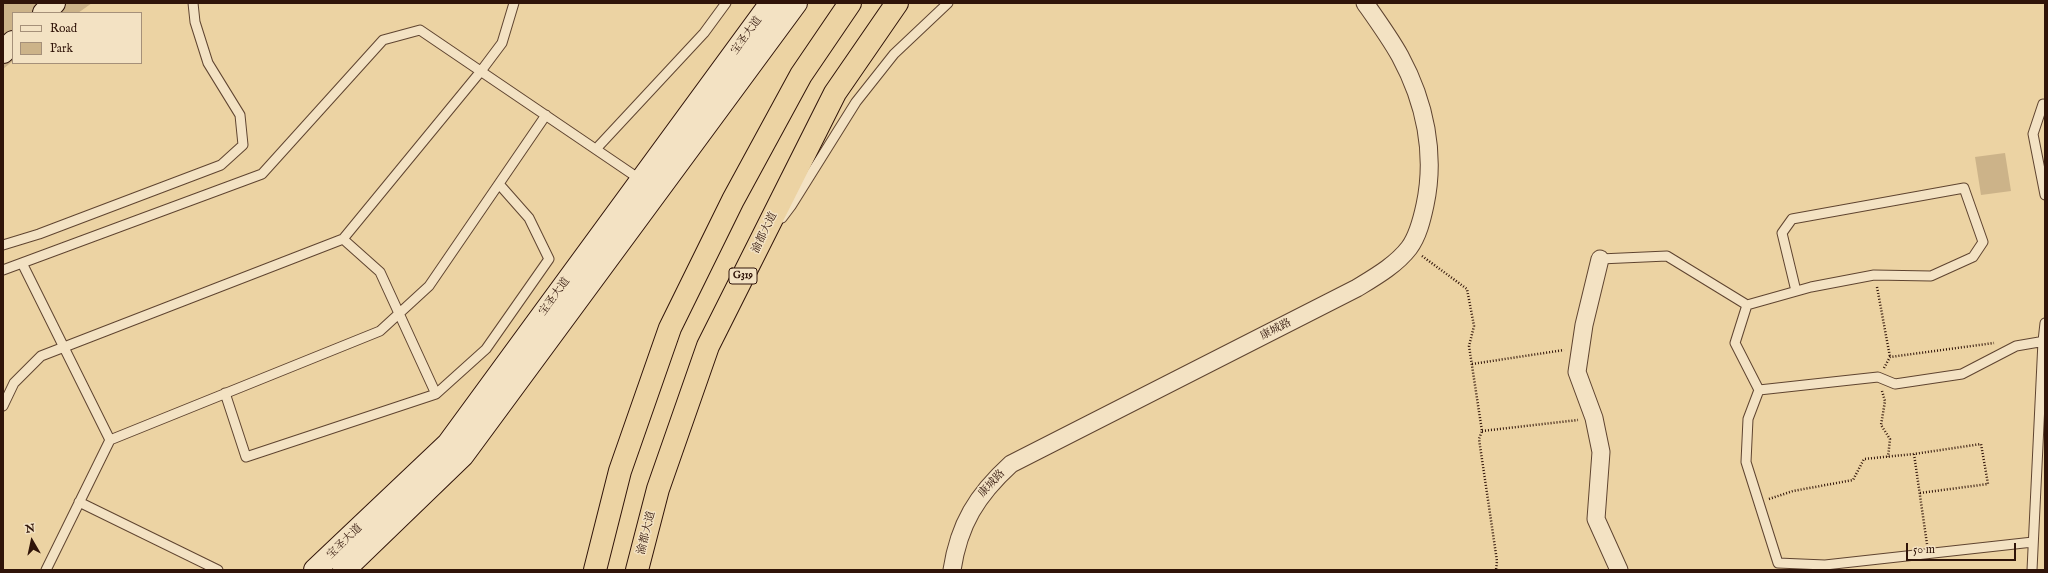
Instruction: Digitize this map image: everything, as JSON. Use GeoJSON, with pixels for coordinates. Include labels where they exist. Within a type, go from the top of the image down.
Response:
{"type":"FeatureCollection","features":[{"type":"Feature","properties":{"kind":"highway"},"geometry":{"type":"LineString","coordinates":[[595,570],[620,471],[670,328],[734,200],[801,75],[850,3]]}},
{"type":"Feature","properties":{"kind":"highway","name":"渝都大道"},"geometry":{"type":"LineString","coordinates":[[638,570],[658,489],[708,346],[835,93],[897,3]]}},
{"type":"Feature","properties":{"kind":"main road"},"geometry":{"type":"LineString","coordinates":[[45,12],[54,3]]}},
{"type":"Feature","properties":{"kind":"main road","name":"宝圣大道"},"geometry":{"type":"LineString","coordinates":[[315,570],[448,444],[771,3]]}},
{"type":"Feature","properties":{"kind":"main road","name":"宝圣大道"},"geometry":{"type":"LineString","coordinates":[[344,570],[463,455],[796,3]]}},
{"type":"Feature","properties":{"kind":"main road"},"geometry":{"type":"LineString","coordinates":[[3,52],[12,43]]}},
{"type":"Feature","properties":{"kind":"street","name":"康城路"},"geometry":{"type":"LineString","coordinates":[[952,570],[955,547],[963,524],[992,481],[1012,464],[1357,288],[1387,269],[1410,247],[1421,222],[1427,195],[1429,159],[1426,123],[1400,56],[1365,3]]}},
{"type":"Feature","properties":{"kind":"street"},"geometry":{"type":"LineString","coordinates":[[1600,259],[1584,325],[1577,372],[1594,418],[1601,452],[1596,519],[1619,570]]}},
{"type":"Feature","properties":{"kind":"lane"},"geometry":{"type":"LineString","coordinates":[[3,245],[39,234],[221,165],[243,145],[240,115],[208,63],[195,22],[193,3]]}},
{"type":"Feature","properties":{"kind":"lane"},"geometry":{"type":"LineString","coordinates":[[3,406],[14,382],[41,356],[65,348],[343,239],[481,71],[502,43],[514,3]]}},
{"type":"Feature","properties":{"kind":"lane"},"geometry":{"type":"LineString","coordinates":[[596,149],[704,33],[726,3]]}},
{"type":"Feature","properties":{"kind":"lane"},"geometry":{"type":"LineString","coordinates":[[754,254],[792,206],[856,102],[894,54],[948,3]]}},
{"type":"Feature","properties":{"kind":"lane"},"geometry":{"type":"LineString","coordinates":[[3,270],[262,174],[383,40],[420,30],[641,180]]}},
{"type":"Feature","properties":{"kind":"lane"},"geometry":{"type":"LineString","coordinates":[[2043,104],[2033,134],[2045,195]]}},
{"type":"Feature","properties":{"kind":"lane"},"geometry":{"type":"LineString","coordinates":[[46,570],[110,440],[380,331],[429,286],[546,115]]}},
{"type":"Feature","properties":{"kind":"lane"},"geometry":{"type":"LineString","coordinates":[[225,393],[246,456],[436,394],[486,349],[549,259],[529,218],[499,184]]}},
{"type":"Feature","properties":{"kind":"lane"},"geometry":{"type":"LineString","coordinates":[[1600,259],[1667,256],[1747,305],[1796,291],[1874,275],[1931,276],[1973,257],[1983,242],[1964,188],[1792,219],[1782,233],[1796,291]]}},
{"type":"Feature","properties":{"kind":"lane"},"geometry":{"type":"LineString","coordinates":[[343,239],[380,272],[436,394]]}},
{"type":"Feature","properties":{"kind":"lane"},"geometry":{"type":"LineString","coordinates":[[22,263],[110,440]]}},
{"type":"Feature","properties":{"kind":"lane"},"geometry":{"type":"LineString","coordinates":[[1747,305],[1735,343],[1758,390],[1748,419],[1746,462],[1778,563],[1825,565],[2033,542]]}},
{"type":"Feature","properties":{"kind":"lane"},"geometry":{"type":"LineString","coordinates":[[2032,570],[2045,323]]}},
{"type":"Feature","properties":{"kind":"lane"},"geometry":{"type":"LineString","coordinates":[[1758,390],[1878,377],[1895,384],[1962,374],[2016,346],[2044,341]]}},
{"type":"Feature","properties":{"kind":"lane"},"geometry":{"type":"LineString","coordinates":[[79,502],[218,570]]}},
{"type":"Feature","properties":{"kind":"path"},"geometry":{"type":"LineString","coordinates":[[1410,247],[1467,289],[1474,326],[1469,346],[1482,431],[1479,439],[1497,561],[1496,570]]}},
{"type":"Feature","properties":{"kind":"path"},"geometry":{"type":"LineString","coordinates":[[1874,275],[1890,357],[1878,377],[1885,401],[1881,425],[1890,439],[1888,456]]}},
{"type":"Feature","properties":{"kind":"path"},"geometry":{"type":"LineString","coordinates":[[1890,357],[2001,342],[2016,346]]}},
{"type":"Feature","properties":{"kind":"path"},"geometry":{"type":"LineString","coordinates":[[1472,364],[1581,348]]}},
{"type":"Feature","properties":{"kind":"path"},"geometry":{"type":"LineString","coordinates":[[1482,431],[1594,418]]}},
{"type":"Feature","properties":{"kind":"path"},"geometry":{"type":"LineString","coordinates":[[1759,503],[1793,491],[1853,480],[1864,458],[1914,454],[1981,444],[1988,484],[1920,493]]}},
{"type":"Feature","properties":{"kind":"path"},"geometry":{"type":"LineString","coordinates":[[1914,454],[1926,539]]}},
{"type":"Feature","properties":{"kind":"green space"},"geometry":{"type":"Polygon","coordinates":[[[3,3],[92,3],[79,12],[12,12],[12,62],[3,69],[3,3]]]}},
{"type":"Feature","properties":{"kind":"green space"},"geometry":{"type":"Polygon","coordinates":[[[2005,153],[2011,191],[1981,195],[1975,157],[2005,153]]]}}]}
